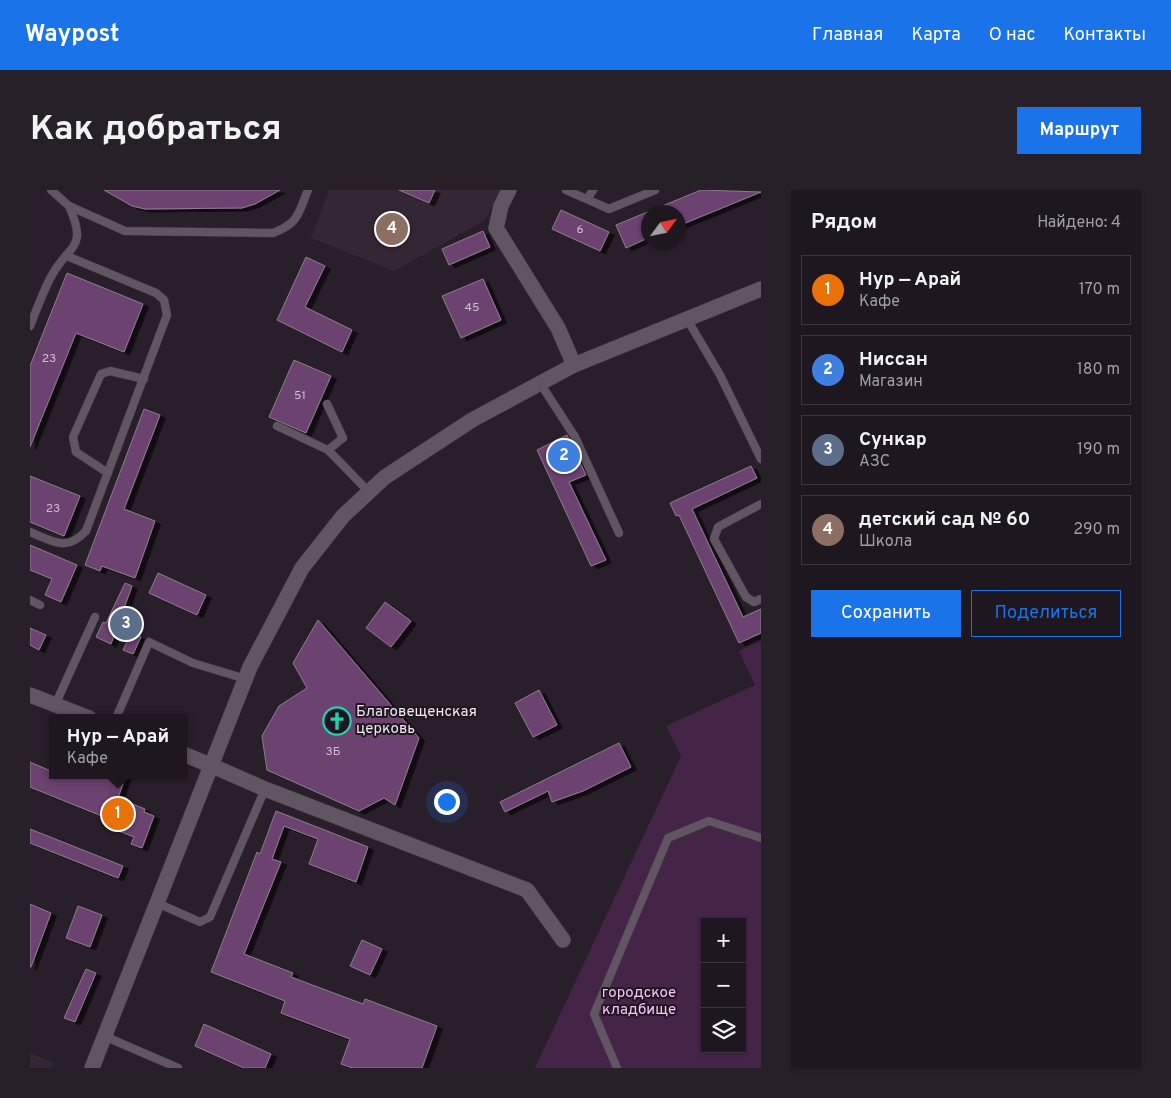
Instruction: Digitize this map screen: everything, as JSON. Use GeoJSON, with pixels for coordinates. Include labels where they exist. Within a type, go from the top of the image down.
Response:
{"type":"FeatureCollection","features":[{"type":"Feature","properties":{"kind":"main road"},"geometry":{"type":"LineString","coordinates":[[509,190],[501,206],[496,228],[558,328],[574,365]]}},
{"type":"Feature","properties":{"kind":"main road"},"geometry":{"type":"LineString","coordinates":[[92,1068],[210,765],[246,679],[302,568],[343,516],[385,477],[472,420],[540,383],[574,365],[761,289]]}},
{"type":"Feature","properties":{"kind":"main road"},"geometry":{"type":"LineString","coordinates":[[30,695],[79,714]]}},
{"type":"Feature","properties":{"kind":"main road"},"geometry":{"type":"LineString","coordinates":[[187,756],[265,789],[528,890],[563,940]]}},
{"type":"Feature","properties":{"kind":"lane"},"geometry":{"type":"LineString","coordinates":[[51,190],[69,206],[125,231],[273,233],[290,227],[297,218],[308,190]]}},
{"type":"Feature","properties":{"kind":"lane"},"geometry":{"type":"LineString","coordinates":[[566,190],[609,209],[655,190]]}},
{"type":"Feature","properties":{"kind":"lane"},"geometry":{"type":"LineString","coordinates":[[587,199],[593,190]]}},
{"type":"Feature","properties":{"kind":"lane"},"geometry":{"type":"LineString","coordinates":[[30,326],[52,275],[75,245],[78,232],[69,206]]}},
{"type":"Feature","properties":{"kind":"lane"},"geometry":{"type":"LineString","coordinates":[[30,532],[58,543],[74,542],[86,531],[167,315],[164,300],[156,293],[67,256]]}},
{"type":"Feature","properties":{"kind":"lane"},"geometry":{"type":"LineString","coordinates":[[687,319],[720,375],[761,459]]}},
{"type":"Feature","properties":{"kind":"lane"},"geometry":{"type":"LineString","coordinates":[[108,474],[76,452],[73,437],[100,374],[110,371],[144,379]]}},
{"type":"Feature","properties":{"kind":"lane"},"geometry":{"type":"LineString","coordinates":[[540,383],[575,437],[619,533]]}},
{"type":"Feature","properties":{"kind":"lane"},"geometry":{"type":"LineString","coordinates":[[327,404],[343,438],[328,450]]}},
{"type":"Feature","properties":{"kind":"lane"},"geometry":{"type":"LineString","coordinates":[[277,426],[328,450],[368,492]]}},
{"type":"Feature","properties":{"kind":"lane"},"geometry":{"type":"LineString","coordinates":[[761,504],[718,527],[714,539],[746,598],[754,602],[761,599]]}},
{"type":"Feature","properties":{"kind":"lane"},"geometry":{"type":"LineString","coordinates":[[30,600],[40,606]]}},
{"type":"Feature","properties":{"kind":"lane"},"geometry":{"type":"LineString","coordinates":[[55,705],[95,617]]}},
{"type":"Feature","properties":{"kind":"lane"},"geometry":{"type":"LineString","coordinates":[[118,714],[149,642],[193,663],[246,679]]}},
{"type":"Feature","properties":{"kind":"lane"},"geometry":{"type":"LineString","coordinates":[[157,903],[200,922],[210,917],[265,789]]}},
{"type":"Feature","properties":{"kind":"lane"},"geometry":{"type":"LineString","coordinates":[[617,1068],[594,1014],[668,838],[709,821],[761,838]]}},
{"type":"Feature","properties":{"kind":"lane"},"geometry":{"type":"LineString","coordinates":[[104,1036],[178,1068]]}},
{"type":"Feature","properties":{"kind":"shaded area"},"geometry":{"type":"Polygon","coordinates":[[[329,190],[501,190],[485,220],[394,271],[311,238],[329,190]]]}},
{"type":"Feature","properties":{"kind":"shaded area"},"geometry":{"type":"Polygon","coordinates":[[[30,1053],[54,1063],[52,1068],[30,1068],[30,1053]]]}},
{"type":"Feature","properties":{"kind":"green space","name":"городское кладбище"},"geometry":{"type":"Polygon","coordinates":[[[761,641],[761,1068],[535,1068],[681,756],[666,726],[755,685],[739,651],[761,641]]]}},
{"type":"Feature","properties":{"kind":"building"},"geometry":{"type":"Polygon","coordinates":[[[104,190],[280,190],[255,204],[242,208],[145,209],[132,206],[104,190]]]}},
{"type":"Feature","properties":{"kind":"building"},"geometry":{"type":"Polygon","coordinates":[[[399,190],[435,190],[429,203],[399,190]]]}},
{"type":"Feature","properties":{"kind":"building"},"geometry":{"type":"Polygon","coordinates":[[[701,190],[761,192],[686,223],[686,205],[665,205],[701,190]]]}},
{"type":"Feature","properties":{"kind":"building"},"geometry":{"type":"Polygon","coordinates":[[[561,210],[609,232],[600,251],[552,229],[561,210]]]}},
{"type":"Feature","properties":{"kind":"building"},"geometry":{"type":"Polygon","coordinates":[[[641,215],[641,241],[626,248],[616,225],[641,215]]]}},
{"type":"Feature","properties":{"kind":"building"},"geometry":{"type":"Polygon","coordinates":[[[483,231],[490,247],[449,265],[442,249],[483,231]]]}},
{"type":"Feature","properties":{"kind":"building"},"geometry":{"type":"Polygon","coordinates":[[[306,257],[325,266],[305,307],[352,330],[342,352],[277,320],[306,257]]]}},
{"type":"Feature","properties":{"kind":"building"},"geometry":{"type":"Polygon","coordinates":[[[67,273],[143,304],[124,352],[76,333],[30,447],[30,366],[67,273]]]}},
{"type":"Feature","properties":{"kind":"building"},"geometry":{"type":"Polygon","coordinates":[[[483,279],[501,320],[461,338],[442,296],[483,279]]]}},
{"type":"Feature","properties":{"kind":"building"},"geometry":{"type":"Polygon","coordinates":[[[294,360],[331,376],[306,433],[269,417],[294,360]]]}},
{"type":"Feature","properties":{"kind":"building"},"geometry":{"type":"Polygon","coordinates":[[[144,409],[160,415],[124,509],[155,521],[135,578],[102,566],[100,571],[85,565],[144,409]]]}},
{"type":"Feature","properties":{"kind":"building"},"geometry":{"type":"Polygon","coordinates":[[[567,435],[586,475],[569,482],[606,560],[591,566],[537,450],[567,435]]]}},
{"type":"Feature","properties":{"kind":"building"},"geometry":{"type":"Polygon","coordinates":[[[751,466],[757,478],[692,509],[743,617],[761,609],[761,633],[739,643],[679,515],[676,516],[670,503],[751,466]]]}},
{"type":"Feature","properties":{"kind":"building"},"geometry":{"type":"Polygon","coordinates":[[[30,476],[80,496],[64,536],[30,522],[30,476]]]}},
{"type":"Feature","properties":{"kind":"building"},"geometry":{"type":"Polygon","coordinates":[[[30,545],[77,565],[61,602],[45,595],[52,579],[30,570],[30,545]]]}},
{"type":"Feature","properties":{"kind":"building"},"geometry":{"type":"Polygon","coordinates":[[[158,573],[206,595],[197,615],[149,593],[158,573]]]}},
{"type":"Feature","properties":{"kind":"building"},"geometry":{"type":"Polygon","coordinates":[[[125,583],[132,586],[111,644],[96,637],[103,622],[106,623],[125,583]]]}},
{"type":"Feature","properties":{"kind":"building"},"geometry":{"type":"Polygon","coordinates":[[[385,602],[411,621],[391,647],[366,628],[385,602]]]}},
{"type":"Feature","properties":{"kind":"building","name":"Благовещенская церковь"},"geometry":{"type":"Polygon","coordinates":[[[318,620],[419,738],[395,805],[384,798],[359,811],[267,770],[262,736],[279,706],[307,688],[293,663],[318,620]]]}},
{"type":"Feature","properties":{"kind":"building"},"geometry":{"type":"Polygon","coordinates":[[[30,628],[46,635],[39,650],[30,645],[30,628]]]}},
{"type":"Feature","properties":{"kind":"building"},"geometry":{"type":"Polygon","coordinates":[[[131,633],[141,637],[133,654],[123,650],[131,633]]]}},
{"type":"Feature","properties":{"kind":"building"},"geometry":{"type":"Polygon","coordinates":[[[539,690],[557,725],[533,737],[515,703],[539,690]]]}},
{"type":"Feature","properties":{"kind":"building"},"geometry":{"type":"Polygon","coordinates":[[[619,743],[631,767],[583,791],[552,802],[548,791],[505,812],[500,802],[619,743]]]}},
{"type":"Feature","properties":{"kind":"building"},"geometry":{"type":"Polygon","coordinates":[[[30,762],[49,770],[49,779],[125,779],[118,798],[145,809],[144,812],[154,816],[142,848],[131,844],[134,837],[111,828],[114,821],[30,787],[30,762]]]}},
{"type":"Feature","properties":{"kind":"building"},"geometry":{"type":"Polygon","coordinates":[[[276,811],[368,847],[356,882],[309,864],[318,839],[284,826],[272,859],[281,862],[244,954],[293,973],[291,977],[363,1004],[365,999],[437,1026],[422,1068],[353,1068],[341,1064],[350,1039],[281,1013],[285,1001],[211,972],[257,852],[260,854],[276,811]]]}},
{"type":"Feature","properties":{"kind":"building"},"geometry":{"type":"Polygon","coordinates":[[[30,829],[123,866],[118,878],[30,843],[30,829]]]}},
{"type":"Feature","properties":{"kind":"building"},"geometry":{"type":"Polygon","coordinates":[[[30,904],[51,913],[31,967],[30,967],[30,904]]]}},
{"type":"Feature","properties":{"kind":"building"},"geometry":{"type":"Polygon","coordinates":[[[78,906],[102,915],[90,947],[66,938],[78,906]]]}},
{"type":"Feature","properties":{"kind":"building"},"geometry":{"type":"Polygon","coordinates":[[[362,940],[382,949],[370,975],[350,966],[362,940]]]}},
{"type":"Feature","properties":{"kind":"building"},"geometry":{"type":"Polygon","coordinates":[[[86,969],[96,973],[75,1022],[64,1018],[86,969]]]}},
{"type":"Feature","properties":{"kind":"building"},"geometry":{"type":"Polygon","coordinates":[[[204,1024],[271,1054],[265,1068],[244,1068],[195,1046],[204,1024]]]}},
{"type":"Feature","properties":{"kind":"place","name":"детский сад № 60"},"geometry":{"type":"Point","coordinates":[392,229]}},
{"type":"Feature","properties":{"kind":"place","name":"Ниссан"},"geometry":{"type":"Point","coordinates":[564,456]}},
{"type":"Feature","properties":{"kind":"place","name":"Сункар"},"geometry":{"type":"Point","coordinates":[126,624]}},
{"type":"Feature","properties":{"kind":"place","name":"Благовещенская церковь"},"geometry":{"type":"Point","coordinates":[337,721]}},
{"type":"Feature","properties":{"kind":"place","name":"Нур — Арай"},"geometry":{"type":"Point","coordinates":[118,814]}}]}
